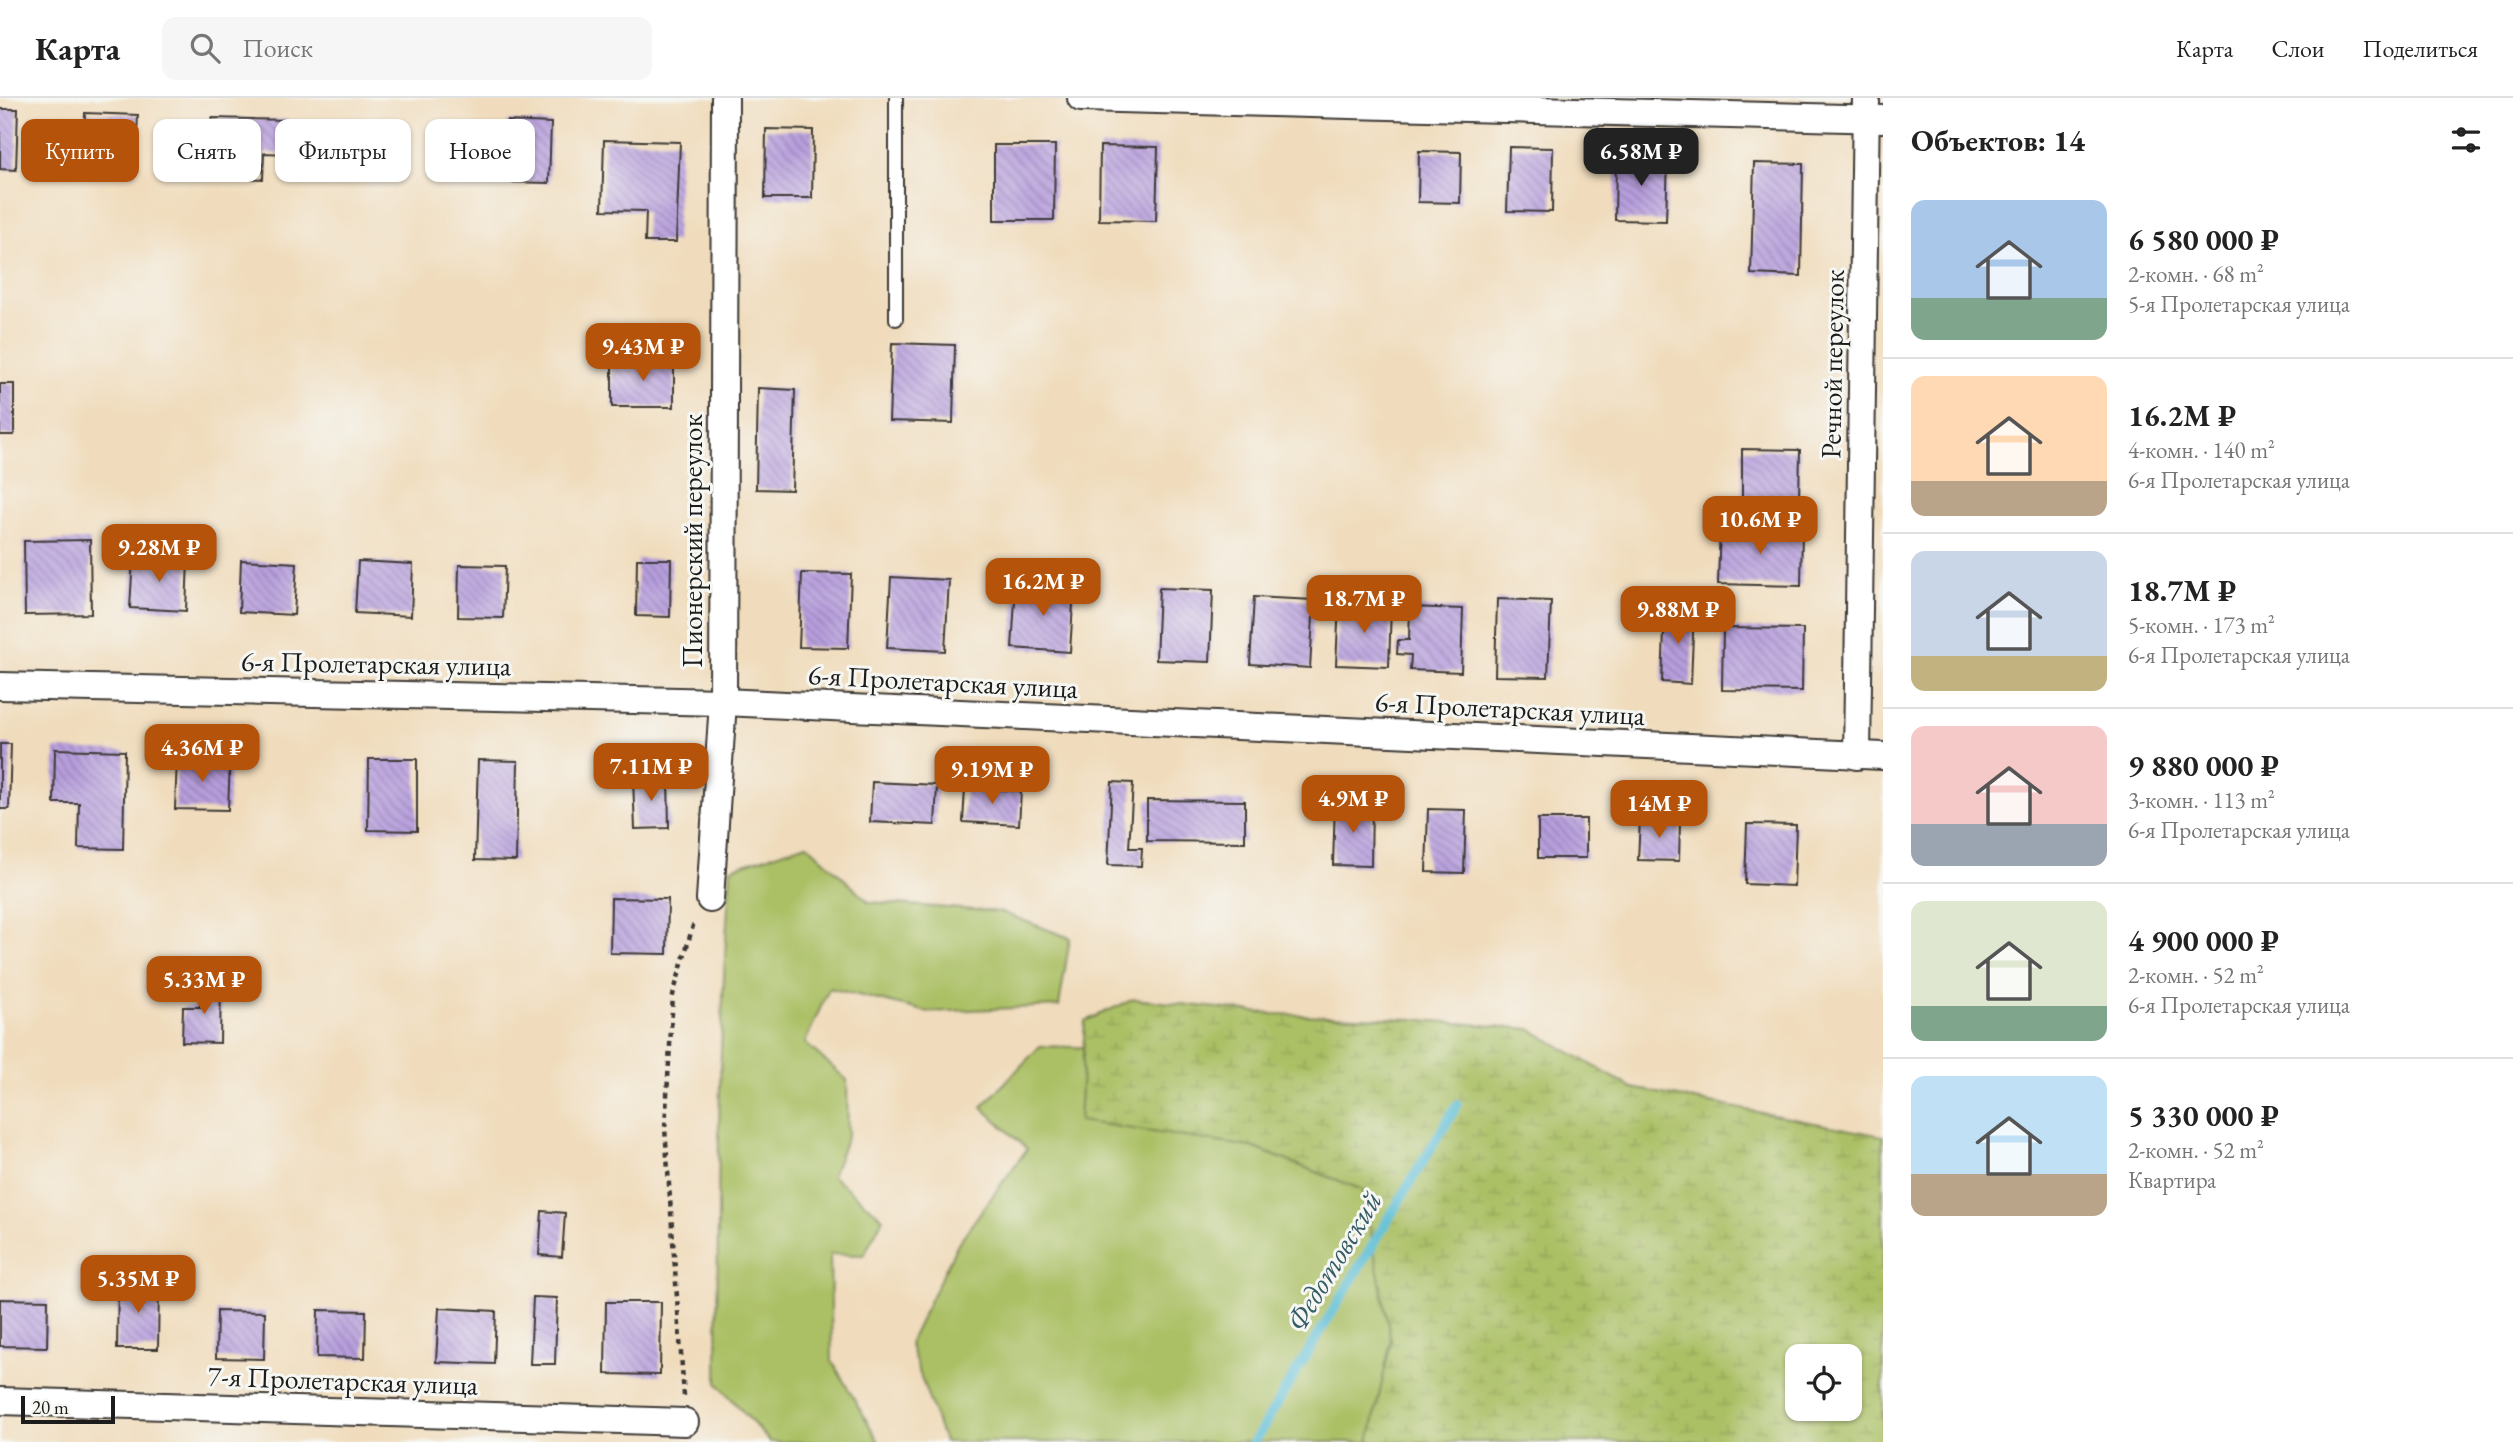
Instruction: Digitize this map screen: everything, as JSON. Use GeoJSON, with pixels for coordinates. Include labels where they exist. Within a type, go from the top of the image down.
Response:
{"type":"FeatureCollection","features":[{"type":"Feature","properties":{"kind":"street","name":"Пионерский переулок"},"geometry":{"type":"LineString","coordinates":[[710,899],[723,702],[725,98]]}},
{"type":"Feature","properties":{"kind":"street"},"geometry":{"type":"LineString","coordinates":[[1082,98],[1872,112]]}},
{"type":"Feature","properties":{"kind":"street","name":"Речной переулок"},"geometry":{"type":"LineString","coordinates":[[1870,756],[1872,112]]}},
{"type":"Feature","properties":{"kind":"street","name":"6-я Пролетарская улица"},"geometry":{"type":"LineString","coordinates":[[0,686],[723,702],[1870,756]]}},
{"type":"Feature","properties":{"kind":"street","name":"7-я Пролетарская улица"},"geometry":{"type":"LineString","coordinates":[[0,1401],[685,1422]]}},
{"type":"Feature","properties":{"kind":"lane"},"geometry":{"type":"LineString","coordinates":[[896,98],[896,318]]}},
{"type":"Feature","properties":{"kind":"path"},"geometry":{"type":"LineString","coordinates":[[685,1422],[683,1357],[665,1128],[673,995],[699,906],[710,899]]}},
{"type":"Feature","properties":{"kind":"green space"},"geometry":{"type":"Polygon","coordinates":[[[807,844],[869,902],[1001,912],[1070,938],[1059,1006],[928,1012],[829,988],[805,1043],[847,1080],[848,1134],[832,1176],[883,1218],[864,1255],[830,1254],[832,1361],[879,1442],[770,1442],[717,1383],[721,1061],[731,868],[807,844]]]}},
{"type":"Feature","properties":{"kind":"green space"},"geometry":{"type":"Polygon","coordinates":[[[1134,999],[1273,1014],[1411,1019],[1530,1029],[1632,1088],[1883,1136],[1883,1442],[1369,1442],[1391,1341],[1363,1190],[1252,1147],[1079,1121],[1085,1021],[1134,999]]]}},
{"type":"Feature","properties":{"kind":"green space"},"geometry":{"type":"Polygon","coordinates":[[[1040,1046],[1137,1049],[1285,1046],[1606,1442],[944,1442],[909,1343],[958,1243],[1027,1149],[982,1107],[1040,1046]]]}},
{"type":"Feature","properties":{"kind":"building"},"geometry":{"type":"Polygon","coordinates":[[[0,109],[18,109],[16,170],[0,169],[0,109]]]}},
{"type":"Feature","properties":{"kind":"building"},"geometry":{"type":"Polygon","coordinates":[[[85,113],[138,115],[138,119],[85,119],[85,113]]]}},
{"type":"Feature","properties":{"kind":"building"},"geometry":{"type":"Polygon","coordinates":[[[261,119],[275,120],[275,153],[264,153],[263,179],[261,119]]]}},
{"type":"Feature","properties":{"kind":"building"},"geometry":{"type":"Polygon","coordinates":[[[535,122],[551,123],[549,183],[505,182],[535,182],[535,122]]]}},
{"type":"Feature","properties":{"kind":"building"},"geometry":{"type":"Polygon","coordinates":[[[766,129],[813,130],[812,198],[765,198],[766,129]]]}},
{"type":"Feature","properties":{"kind":"building"},"geometry":{"type":"Polygon","coordinates":[[[604,140],[680,142],[676,242],[645,242],[646,211],[602,210],[604,140]]]}},
{"type":"Feature","properties":{"kind":"building"},"geometry":{"type":"Polygon","coordinates":[[[994,145],[1055,145],[1054,220],[994,220],[994,145]]]}},
{"type":"Feature","properties":{"kind":"building"},"geometry":{"type":"Polygon","coordinates":[[[1100,146],[1158,147],[1156,221],[1099,220],[1100,146]]]}},
{"type":"Feature","properties":{"kind":"building"},"geometry":{"type":"Polygon","coordinates":[[[1509,147],[1553,148],[1552,212],[1507,211],[1509,147]]]}},
{"type":"Feature","properties":{"kind":"building"},"geometry":{"type":"Polygon","coordinates":[[[1419,151],[1461,152],[1460,203],[1418,202],[1419,151]]]}},
{"type":"Feature","properties":{"kind":"building"},"geometry":{"type":"Polygon","coordinates":[[[1616,156],[1668,157],[1666,221],[1615,220],[1616,156]]]}},
{"type":"Feature","properties":{"kind":"building"},"geometry":{"type":"Polygon","coordinates":[[[1754,163],[1803,164],[1801,276],[1751,274],[1754,163]]]}},
{"type":"Feature","properties":{"kind":"building"},"geometry":{"type":"Polygon","coordinates":[[[892,343],[955,345],[953,423],[889,421],[892,343]]]}},
{"type":"Feature","properties":{"kind":"building"},"geometry":{"type":"Polygon","coordinates":[[[612,358],[674,358],[674,407],[612,407],[612,358]]]}},
{"type":"Feature","properties":{"kind":"building"},"geometry":{"type":"Polygon","coordinates":[[[0,384],[14,384],[14,435],[0,435],[0,384]]]}},
{"type":"Feature","properties":{"kind":"building"},"geometry":{"type":"Polygon","coordinates":[[[758,388],[795,390],[792,490],[756,489],[758,388]]]}},
{"type":"Feature","properties":{"kind":"building"},"geometry":{"type":"Polygon","coordinates":[[[1742,449],[1800,450],[1799,500],[1742,500],[1742,449]]]}},
{"type":"Feature","properties":{"kind":"building"},"geometry":{"type":"Polygon","coordinates":[[[1720,526],[1802,528],[1801,586],[1718,584],[1720,526]]]}},
{"type":"Feature","properties":{"kind":"building"},"geometry":{"type":"Polygon","coordinates":[[[90,540],[91,614],[25,615],[24,541],[90,540]]]}},
{"type":"Feature","properties":{"kind":"building"},"geometry":{"type":"Polygon","coordinates":[[[133,557],[188,559],[186,611],[130,608],[133,557]]]}},
{"type":"Feature","properties":{"kind":"building"},"geometry":{"type":"Polygon","coordinates":[[[637,559],[671,559],[670,617],[636,616],[637,559]]]}},
{"type":"Feature","properties":{"kind":"building"},"geometry":{"type":"Polygon","coordinates":[[[241,560],[297,563],[294,615],[239,612],[241,560]]]}},
{"type":"Feature","properties":{"kind":"building"},"geometry":{"type":"Polygon","coordinates":[[[358,561],[413,564],[411,616],[355,613],[358,561]]]}},
{"type":"Feature","properties":{"kind":"building"},"geometry":{"type":"Polygon","coordinates":[[[459,565],[505,566],[503,618],[458,617],[459,565]]]}},
{"type":"Feature","properties":{"kind":"building"},"geometry":{"type":"Polygon","coordinates":[[[802,573],[851,574],[848,648],[799,647],[802,573]]]}},
{"type":"Feature","properties":{"kind":"building"},"geometry":{"type":"Polygon","coordinates":[[[891,577],[949,580],[945,651],[887,648],[891,577]]]}},
{"type":"Feature","properties":{"kind":"building"},"geometry":{"type":"Polygon","coordinates":[[[1016,584],[1074,588],[1070,652],[1012,648],[1016,584]]]}},
{"type":"Feature","properties":{"kind":"building"},"geometry":{"type":"Polygon","coordinates":[[[1159,588],[1213,590],[1210,662],[1156,660],[1159,588]]]}},
{"type":"Feature","properties":{"kind":"building"},"geometry":{"type":"Polygon","coordinates":[[[1254,597],[1314,600],[1310,668],[1250,664],[1254,597]]]}},
{"type":"Feature","properties":{"kind":"building"},"geometry":{"type":"Polygon","coordinates":[[[1497,599],[1551,601],[1548,677],[1495,676],[1497,599]]]}},
{"type":"Feature","properties":{"kind":"building"},"geometry":{"type":"Polygon","coordinates":[[[1339,603],[1391,605],[1389,667],[1336,665],[1339,603]]]}},
{"type":"Feature","properties":{"kind":"building"},"geometry":{"type":"Polygon","coordinates":[[[1410,607],[1463,609],[1461,672],[1410,670],[1411,655],[1397,654],[1398,640],[1409,640],[1410,607]]]}},
{"type":"Feature","properties":{"kind":"building"},"geometry":{"type":"Polygon","coordinates":[[[1665,607],[1694,609],[1691,684],[1662,682],[1665,607]]]}},
{"type":"Feature","properties":{"kind":"building"},"geometry":{"type":"Polygon","coordinates":[[[1723,628],[1803,629],[1802,691],[1722,690],[1723,628]]]}},
{"type":"Feature","properties":{"kind":"building"},"geometry":{"type":"Polygon","coordinates":[[[0,744],[11,744],[9,809],[0,809],[0,744]]]}},
{"type":"Feature","properties":{"kind":"building"},"geometry":{"type":"Polygon","coordinates":[[[55,749],[125,751],[123,849],[78,848],[79,803],[54,803],[55,749]]]}},
{"type":"Feature","properties":{"kind":"building"},"geometry":{"type":"Polygon","coordinates":[[[177,758],[230,760],[228,810],[175,809],[177,758]]]}},
{"type":"Feature","properties":{"kind":"building"},"geometry":{"type":"Polygon","coordinates":[[[369,759],[417,759],[417,831],[368,830],[369,759]]]}},
{"type":"Feature","properties":{"kind":"building"},"geometry":{"type":"Polygon","coordinates":[[[478,760],[518,761],[516,861],[475,860],[478,760]]]}},
{"type":"Feature","properties":{"kind":"building"},"geometry":{"type":"Polygon","coordinates":[[[668,778],[669,828],[635,829],[633,779],[668,778]]]}},
{"type":"Feature","properties":{"kind":"building"},"geometry":{"type":"Polygon","coordinates":[[[872,782],[937,785],[935,825],[870,822],[872,782]]]}},
{"type":"Feature","properties":{"kind":"building"},"geometry":{"type":"Polygon","coordinates":[[[1112,782],[1133,783],[1129,848],[1142,848],[1141,866],[1108,865],[1112,782]]]}},
{"type":"Feature","properties":{"kind":"building"},"geometry":{"type":"Polygon","coordinates":[[[965,788],[1021,791],[1019,825],[963,822],[965,788]]]}},
{"type":"Feature","properties":{"kind":"building"},"geometry":{"type":"Polygon","coordinates":[[[1147,800],[1245,801],[1245,842],[1147,841],[1147,800]]]}},
{"type":"Feature","properties":{"kind":"building"},"geometry":{"type":"Polygon","coordinates":[[[1335,803],[1372,804],[1371,866],[1333,865],[1335,803]]]}},
{"type":"Feature","properties":{"kind":"building"},"geometry":{"type":"Polygon","coordinates":[[[1428,809],[1466,810],[1464,873],[1426,872],[1428,809]]]}},
{"type":"Feature","properties":{"kind":"building"},"geometry":{"type":"Polygon","coordinates":[[[1538,819],[1586,819],[1586,858],[1538,858],[1538,819]]]}},
{"type":"Feature","properties":{"kind":"building"},"geometry":{"type":"Polygon","coordinates":[[[1640,819],[1680,821],[1679,861],[1638,860],[1640,819]]]}},
{"type":"Feature","properties":{"kind":"building"},"geometry":{"type":"Polygon","coordinates":[[[1747,824],[1796,825],[1794,886],[1745,884],[1747,824]]]}},
{"type":"Feature","properties":{"kind":"building"},"geometry":{"type":"Polygon","coordinates":[[[611,898],[668,899],[667,954],[610,953],[611,898]]]}},
{"type":"Feature","properties":{"kind":"building"},"geometry":{"type":"Polygon","coordinates":[[[200,981],[221,981],[220,1043],[182,1042],[183,1007],[200,1007],[200,981]]]}},
{"type":"Feature","properties":{"kind":"building"},"geometry":{"type":"Polygon","coordinates":[[[542,1211],[565,1213],[562,1257],[539,1255],[542,1211]]]}},
{"type":"Feature","properties":{"kind":"building"},"geometry":{"type":"Polygon","coordinates":[[[118,1280],[159,1281],[158,1349],[117,1349],[118,1280]]]}},
{"type":"Feature","properties":{"kind":"building"},"geometry":{"type":"Polygon","coordinates":[[[533,1297],[557,1298],[555,1364],[530,1364],[533,1297]]]}},
{"type":"Feature","properties":{"kind":"building"},"geometry":{"type":"Polygon","coordinates":[[[0,1299],[48,1300],[47,1347],[0,1346],[0,1299]]]}},
{"type":"Feature","properties":{"kind":"building"},"geometry":{"type":"Polygon","coordinates":[[[606,1302],[661,1302],[660,1375],[605,1374],[606,1302]]]}},
{"type":"Feature","properties":{"kind":"building"},"geometry":{"type":"Polygon","coordinates":[[[439,1308],[496,1311],[494,1364],[436,1362],[439,1308]]]}},
{"type":"Feature","properties":{"kind":"building"},"geometry":{"type":"Polygon","coordinates":[[[318,1310],[366,1311],[365,1358],[317,1357],[318,1310]]]}},
{"type":"Feature","properties":{"kind":"building"},"geometry":{"type":"Polygon","coordinates":[[[217,1311],[265,1312],[264,1359],[216,1358],[217,1311]]]}},
{"type":"Feature","properties":{"kind":"waterway","name":"Федотовский"},"geometry":{"type":"LineString","coordinates":[[1254,1442],[1457,1105]]}}]}
